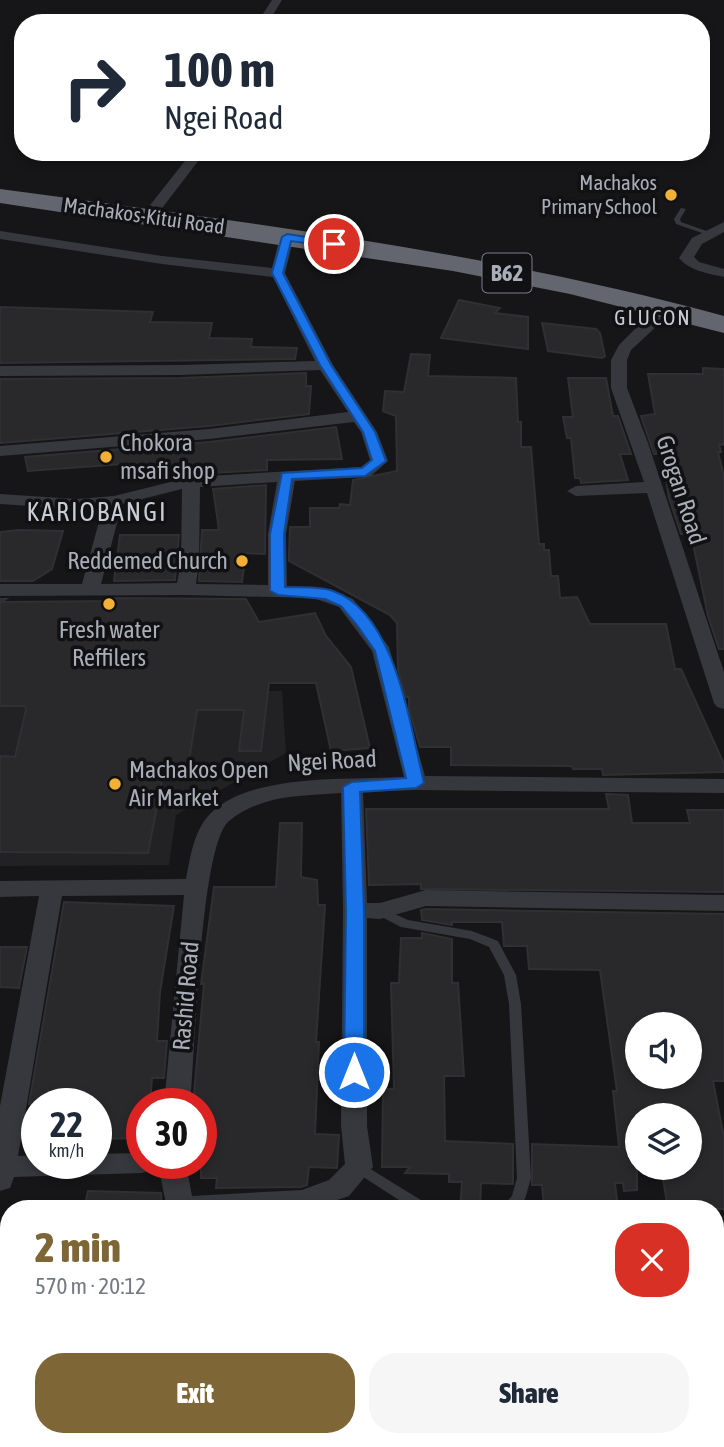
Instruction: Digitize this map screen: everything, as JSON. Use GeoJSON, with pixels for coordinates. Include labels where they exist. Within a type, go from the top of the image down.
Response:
{"type":"FeatureCollection","features":[{"type":"Feature","properties":{"kind":"highway","name":"Machakos-Kitui Road"},"geometry":{"type":"LineString","coordinates":[[0,196],[287,237]]}},
{"type":"Feature","properties":{"kind":"highway","name":"B62"},"geometry":{"type":"LineString","coordinates":[[287,237],[519,275],[620,296],[724,324]]}},
{"type":"Feature","properties":{"kind":"street"},"geometry":{"type":"LineString","coordinates":[[148,216],[192,161]]}},
{"type":"Feature","properties":{"kind":"street"},"geometry":{"type":"LineString","coordinates":[[724,226],[697,241],[687,258],[694,265],[724,273]]}},
{"type":"Feature","properties":{"kind":"street"},"geometry":{"type":"LineString","coordinates":[[0,235],[163,260],[278,273]]}},
{"type":"Feature","properties":{"kind":"street"},"geometry":{"type":"LineString","coordinates":[[0,499],[77,504],[114,501],[191,482],[365,472],[374,467],[379,461],[379,454],[359,416],[326,365],[278,273],[287,237]]}},
{"type":"Feature","properties":{"kind":"street","name":"Grogan Road"},"geometry":{"type":"LineString","coordinates":[[667,309],[624,348],[619,360],[618,387],[654,487],[724,703]]}},
{"type":"Feature","properties":{"kind":"street"},"geometry":{"type":"LineString","coordinates":[[0,371],[181,370],[326,365]]}},
{"type":"Feature","properties":{"kind":"street"},"geometry":{"type":"LineString","coordinates":[[0,451],[209,433],[359,416]]}},
{"type":"Feature","properties":{"kind":"street"},"geometry":{"type":"LineString","coordinates":[[278,591],[277,534],[286,476]]}},
{"type":"Feature","properties":{"kind":"street"},"geometry":{"type":"LineString","coordinates":[[186,589],[190,562],[191,482]]}},
{"type":"Feature","properties":{"kind":"street"},"geometry":{"type":"LineString","coordinates":[[576,491],[654,487]]}},
{"type":"Feature","properties":{"kind":"street"},"geometry":{"type":"LineString","coordinates":[[90,591],[114,501]]}},
{"type":"Feature","properties":{"kind":"street"},"geometry":{"type":"LineString","coordinates":[[0,590],[186,589],[328,594],[346,603],[363,622],[382,651],[416,783]]}},
{"type":"Feature","properties":{"kind":"street","name":"Ngei Road"},"geometry":{"type":"LineString","coordinates":[[196,887],[204,845],[218,818],[251,798],[276,790],[416,783],[724,786]]}},
{"type":"Feature","properties":{"kind":"street"},"geometry":{"type":"LineString","coordinates":[[306,1200],[339,1188],[359,1167],[354,1126],[367,911],[352,787]]}},
{"type":"Feature","properties":{"kind":"street"},"geometry":{"type":"LineString","coordinates":[[0,889],[196,887]]}},
{"type":"Feature","properties":{"kind":"street","name":"Rashid Road"},"geometry":{"type":"LineString","coordinates":[[178,1088],[196,887]]}},
{"type":"Feature","properties":{"kind":"street"},"geometry":{"type":"LineString","coordinates":[[52,888],[1,1171],[126,1164]]}},
{"type":"Feature","properties":{"kind":"street"},"geometry":{"type":"LineString","coordinates":[[367,911],[426,898],[724,903]]}},
{"type":"Feature","properties":{"kind":"street"},"geometry":{"type":"LineString","coordinates":[[175,1179],[179,1200]]}},
{"type":"Feature","properties":{"kind":"lane"},"geometry":{"type":"LineString","coordinates":[[683,209],[677,219],[678,223],[710,234]]}},
{"type":"Feature","properties":{"kind":"lane"},"geometry":{"type":"LineString","coordinates":[[367,911],[405,924],[472,936],[494,944],[510,975],[515,1004],[524,1178],[517,1200]]}},
{"type":"Feature","properties":{"kind":"lane"},"geometry":{"type":"LineString","coordinates":[[359,1167],[410,1200]]}},
{"type":"Feature","properties":{"kind":"shaded area","name":"Machakos Open Air Market"},"geometry":{"type":"Polygon","coordinates":[[[0,690],[282,691],[286,753],[176,815],[169,865],[0,866],[0,690]]]}},
{"type":"Feature","properties":{"kind":"building"},"geometry":{"type":"Polygon","coordinates":[[[459,300],[500,308],[495,313],[528,317],[528,349],[441,338],[459,300]]]}},
{"type":"Feature","properties":{"kind":"building"},"geometry":{"type":"Polygon","coordinates":[[[0,307],[153,312],[150,322],[212,323],[209,338],[252,339],[251,347],[297,348],[295,359],[0,363],[0,307]]]}},
{"type":"Feature","properties":{"kind":"building"},"geometry":{"type":"Polygon","coordinates":[[[542,323],[596,329],[600,333],[605,356],[602,358],[548,351],[542,323]]]}},
{"type":"Feature","properties":{"kind":"building"},"geometry":{"type":"Polygon","coordinates":[[[411,354],[430,355],[428,376],[516,378],[521,447],[531,447],[539,544],[544,544],[544,550],[549,550],[551,576],[558,576],[560,598],[577,597],[590,624],[666,624],[675,669],[681,669],[724,764],[724,772],[603,775],[602,769],[573,769],[572,766],[451,765],[451,747],[420,747],[409,709],[409,697],[406,697],[398,670],[397,623],[390,615],[289,561],[290,527],[310,527],[310,508],[339,508],[340,504],[350,505],[353,480],[397,471],[396,416],[383,411],[385,391],[404,392],[411,354]]]}},
{"type":"Feature","properties":{"kind":"building"},"geometry":{"type":"Polygon","coordinates":[[[703,368],[724,369],[724,445],[719,444],[721,452],[718,452],[724,476],[724,649],[719,649],[708,616],[691,534],[681,534],[669,498],[662,454],[654,454],[641,416],[655,414],[648,374],[703,374],[703,368]]]}},
{"type":"Feature","properties":{"kind":"building"},"geometry":{"type":"Polygon","coordinates":[[[306,373],[306,386],[311,386],[309,414],[209,426],[0,443],[0,379],[181,378],[306,373]]]}},
{"type":"Feature","properties":{"kind":"building"},"geometry":{"type":"Polygon","coordinates":[[[568,378],[606,378],[613,416],[618,416],[631,454],[620,454],[628,480],[581,483],[580,478],[575,478],[571,438],[567,438],[563,417],[573,417],[568,378]]]}},
{"type":"Feature","properties":{"kind":"building"},"geometry":{"type":"Polygon","coordinates":[[[336,427],[342,459],[267,460],[267,470],[211,473],[210,466],[148,469],[149,473],[125,475],[123,464],[28,471],[25,457],[209,442],[336,427]]]}},
{"type":"Feature","properties":{"kind":"building"},"geometry":{"type":"Polygon","coordinates":[[[266,485],[265,554],[246,553],[242,582],[199,581],[202,530],[219,530],[213,489],[266,485]]]}},
{"type":"Feature","properties":{"kind":"building"},"geometry":{"type":"Polygon","coordinates":[[[63,531],[52,569],[33,581],[0,581],[0,532],[63,531]]]}},
{"type":"Feature","properties":{"kind":"building"},"geometry":{"type":"Polygon","coordinates":[[[120,535],[179,535],[175,580],[114,581],[120,535]]]}},
{"type":"Feature","properties":{"kind":"building"},"geometry":{"type":"Polygon","coordinates":[[[112,598],[246,599],[259,622],[315,613],[326,636],[351,667],[370,748],[331,751],[316,683],[269,683],[261,751],[239,751],[244,710],[197,710],[186,780],[162,780],[148,853],[0,852],[0,756],[15,757],[26,710],[25,706],[0,706],[0,599],[6,599],[1,602],[112,601],[112,598]]]}},
{"type":"Feature","properties":{"kind":"building"},"geometry":{"type":"Polygon","coordinates":[[[606,794],[628,795],[632,823],[690,823],[687,810],[724,810],[724,892],[421,889],[421,884],[369,885],[366,809],[609,809],[606,794]]]}},
{"type":"Feature","properties":{"kind":"building"},"geometry":{"type":"Polygon","coordinates":[[[280,823],[302,823],[301,877],[317,880],[318,905],[325,905],[316,1042],[319,1042],[315,1134],[339,1135],[337,1168],[309,1167],[307,1185],[301,1187],[216,1188],[217,1088],[194,1088],[204,984],[201,984],[214,887],[276,887],[280,823]]]}},
{"type":"Feature","properties":{"kind":"building"},"geometry":{"type":"Polygon","coordinates":[[[64,902],[174,906],[160,992],[157,1041],[167,1041],[164,1078],[152,1078],[151,1088],[126,1088],[126,1138],[112,1139],[112,1088],[32,1088],[64,902]]]}},
{"type":"Feature","properties":{"kind":"building"},"geometry":{"type":"Polygon","coordinates":[[[421,910],[724,914],[724,1081],[713,1081],[724,1138],[724,1200],[666,1200],[663,1180],[702,1180],[702,1103],[625,1103],[625,1180],[637,1180],[637,1190],[624,1191],[623,1183],[615,1183],[617,1200],[543,1200],[542,1185],[532,1185],[532,1144],[619,1147],[613,1091],[617,1091],[600,970],[529,969],[527,946],[504,946],[502,922],[452,922],[452,925],[422,920],[421,910]]]}},
{"type":"Feature","properties":{"kind":"building"},"geometry":{"type":"Polygon","coordinates":[[[422,933],[452,939],[452,983],[458,983],[464,1076],[444,1076],[445,1141],[513,1144],[513,1184],[481,1183],[480,1200],[461,1200],[462,1182],[449,1182],[449,1174],[405,1173],[410,1167],[382,1167],[383,1089],[394,1089],[391,983],[399,983],[401,938],[422,938],[422,933]]]}},
{"type":"Feature","properties":{"kind":"building"},"geometry":{"type":"Polygon","coordinates":[[[0,947],[27,947],[19,988],[0,987],[0,947]]]}},
{"type":"Feature","properties":{"kind":"building"},"geometry":{"type":"Polygon","coordinates":[[[88,1191],[161,1193],[161,1200],[86,1200],[88,1191]]]}},
{"type":"Feature","properties":{"kind":"place","name":"Machakos Primary School"},"geometry":{"type":"Point","coordinates":[671,195]}},
{"type":"Feature","properties":{"kind":"place","name":"Chokora msafi shop"},"geometry":{"type":"Point","coordinates":[106,457]}},
{"type":"Feature","properties":{"kind":"place","name":"Reddemed Church"},"geometry":{"type":"Point","coordinates":[242,561]}},
{"type":"Feature","properties":{"kind":"place","name":"Fresh water Reffilers"},"geometry":{"type":"Point","coordinates":[109,604]}},
{"type":"Feature","properties":{"kind":"place","name":"Machakos Open Air Market"},"geometry":{"type":"Point","coordinates":[115,784]}},
{"type":"Feature","properties":{"kind":"district","name":"GLUCON"},"geometry":{"type":"Point","coordinates":[653,318]}},
{"type":"Feature","properties":{"kind":"district","name":"KARIOBANGI"},"geometry":{"type":"Point","coordinates":[97,512]}},
{"type":"Feature","properties":{"kind":"route"},"geometry":{"type":"LineString","coordinates":[[334,244],[287,237],[278,273],[326,365],[369,432],[379,454],[379,461],[365,472],[286,476],[277,534],[278,591],[328,594],[346,603],[363,622],[382,651],[416,783],[352,787],[355,911],[354,1072]]}}]}
